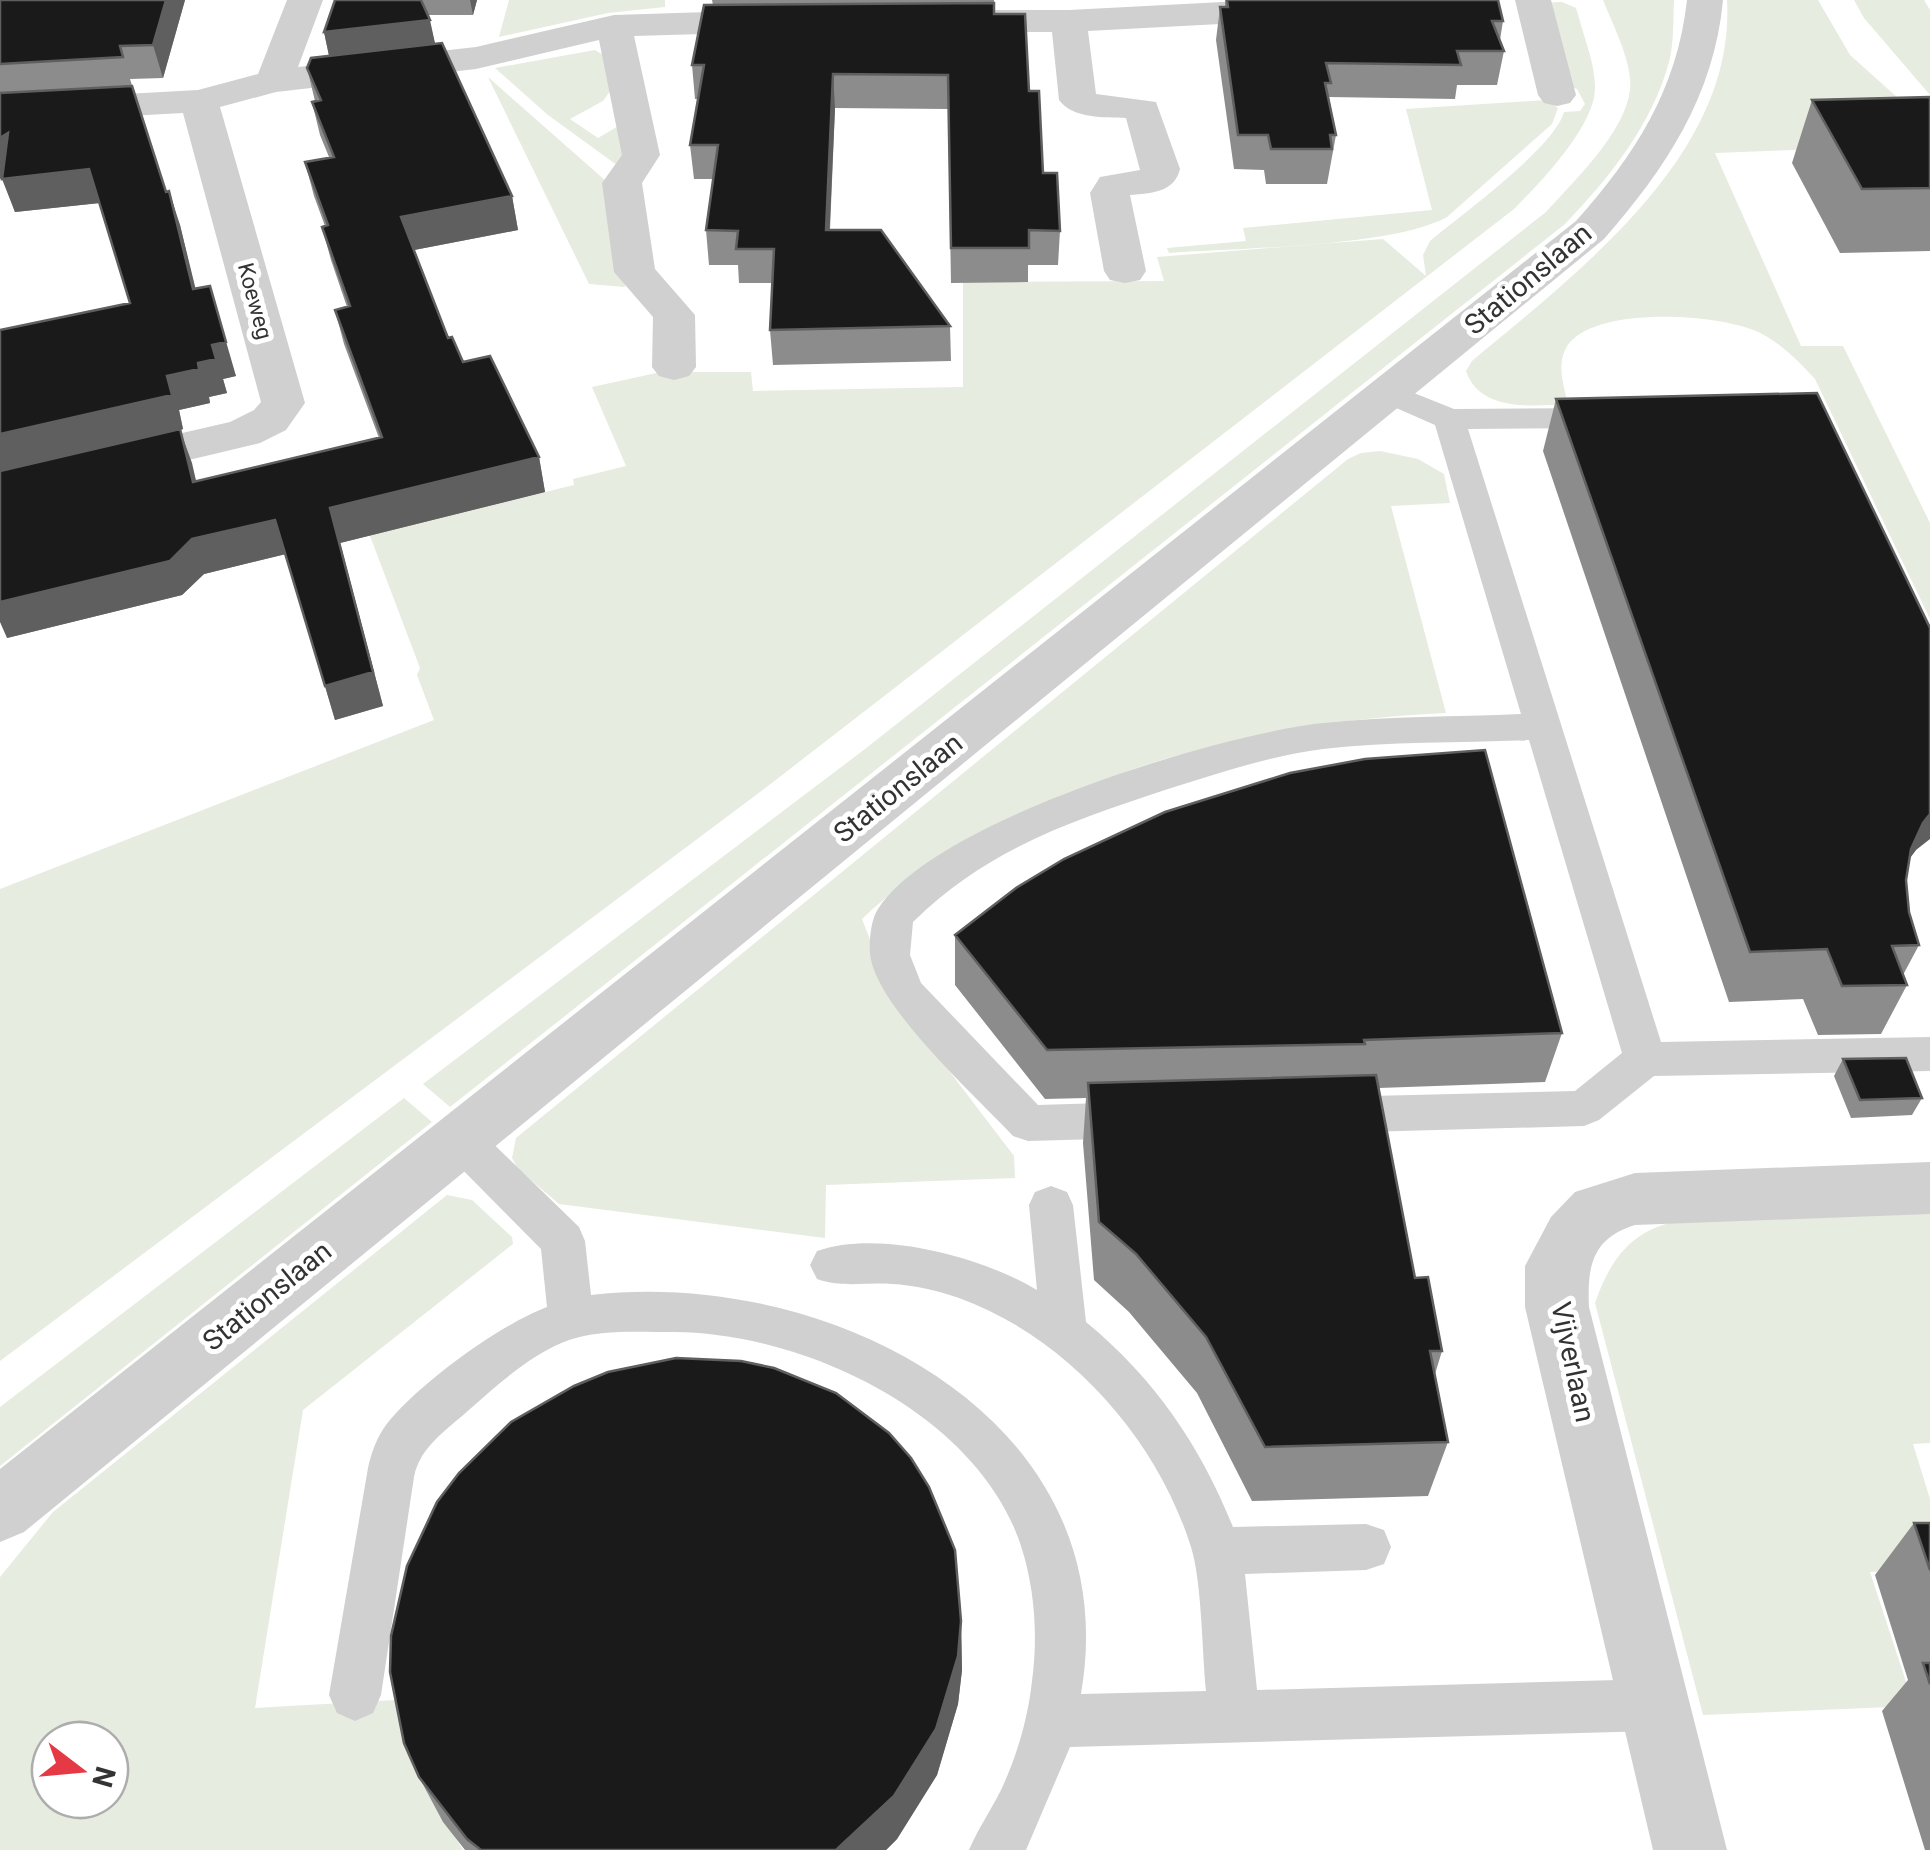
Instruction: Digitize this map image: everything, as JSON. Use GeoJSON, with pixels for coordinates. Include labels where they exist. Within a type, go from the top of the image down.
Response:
{"type":"FeatureCollection","features":[{"type":"Feature","properties":{"kind":"street"},"geometry":{"type":"LineString","coordinates":[[274,81],[305,0]]}},
{"type":"Feature","properties":{"kind":"street"},"geometry":{"type":"LineString","coordinates":[[1532,0],[1557,95]]}},
{"type":"Feature","properties":{"kind":"street","name":"Stationslaan"},"geometry":{"type":"LineString","coordinates":[[0,1510],[1560,256],[1636,179],[1670,127],[1693,70],[1705,0]]}},
{"type":"Feature","properties":{"kind":"street"},"geometry":{"type":"LineString","coordinates":[[910,21],[1069,21],[1328,7]]}},
{"type":"Feature","properties":{"kind":"street"},"geometry":{"type":"LineString","coordinates":[[1069,21],[1078,100],[1091,106],[1143,110],[1160,169],[1159,176],[1151,181],[1114,185],[1110,192],[1126,272]]}},
{"type":"Feature","properties":{"kind":"street"},"geometry":{"type":"LineString","coordinates":[[0,112],[199,101],[274,81],[476,58],[614,26],[810,22]]}},
{"type":"Feature","properties":{"kind":"street"},"geometry":{"type":"LineString","coordinates":[[614,26],[641,155],[622,183],[635,272],[674,316],[674,367]]}},
{"type":"Feature","properties":{"kind":"street","name":"Koeweg"},"geometry":{"type":"LineString","coordinates":[[0,490],[244,433],[270,420],[283,402],[199,101]]}},
{"type":"Feature","properties":{"kind":"street","name":"Vijverlaan"},"geometry":{"type":"LineString","coordinates":[[1690,1850],[1557,1307],[1556,1266],[1574,1236],[1598,1210],[1634,1199],[1930,1188]]}},
{"type":"Feature","properties":{"kind":"lane"},"geometry":{"type":"LineString","coordinates":[[1389,393],[1448,419],[1635,418]]}},
{"type":"Feature","properties":{"kind":"lane"},"geometry":{"type":"LineString","coordinates":[[1448,419],[1646,1059]]}},
{"type":"Feature","properties":{"kind":"lane"},"geometry":{"type":"LineString","coordinates":[[1167,1119],[1028,1123],[904,992],[890,955],[894,916],[929,882],[995,838],[1090,800],[1246,750],[1323,736],[1543,726]]}},
{"type":"Feature","properties":{"kind":"lane"},"geometry":{"type":"LineString","coordinates":[[1286,1116],[1584,1108],[1646,1059],[1930,1054]]}},
{"type":"Feature","properties":{"kind":"lane"},"geometry":{"type":"LineString","coordinates":[[461,1140],[563,1241],[571,1318]]}},
{"type":"Feature","properties":{"kind":"lane"},"geometry":{"type":"LineString","coordinates":[[1050,1204],[1064,1333]]}},
{"type":"Feature","properties":{"kind":"lane"},"geometry":{"type":"LineString","coordinates":[[833,1265],[889,1264],[938,1272],[1010,1299],[1064,1333],[1124,1386],[1163,1434],[1188,1479],[1217,1551],[1234,1715]]}},
{"type":"Feature","properties":{"kind":"lane"},"geometry":{"type":"LineString","coordinates":[[355,1695],[397,1447],[488,1362],[534,1334],[571,1318],[665,1310],[768,1324],[828,1344],[929,1395],[970,1430],[1001,1467],[1028,1504],[1048,1550],[1060,1597],[1060,1662],[1051,1720],[1034,1779],[996,1850]]}},
{"type":"Feature","properties":{"kind":"lane"},"geometry":{"type":"LineString","coordinates":[[1217,1551],[1366,1547]]}},
{"type":"Feature","properties":{"kind":"lane"},"geometry":{"type":"LineString","coordinates":[[1051,1720],[1655,1705]]}},
{"type":"Feature","properties":{"kind":"shaded area"},"geometry":{"type":"Polygon","coordinates":[[[509,0],[665,0],[665,7],[608,13],[499,37],[509,0]]]}},
{"type":"Feature","properties":{"kind":"shaded area"},"geometry":{"type":"Polygon","coordinates":[[[1603,0],[1674,0],[1671,55],[1640,129],[1613,169],[1565,224],[450,1107],[423,1084],[865,749],[1546,212],[1596,156],[1626,106],[1630,90],[1628,68],[1603,0]]]}},
{"type":"Feature","properties":{"kind":"shaded area"},"geometry":{"type":"Polygon","coordinates":[[[1727,0],[1818,0],[1850,55],[1898,98],[1924,145],[1715,153],[1801,346],[1843,346],[1930,523],[1930,619],[1815,379],[1762,334],[1718,321],[1689,318],[1627,319],[1599,325],[1578,335],[1565,350],[1561,370],[1568,404],[1524,405],[1495,400],[1473,384],[1466,371],[1472,361],[1602,248],[1643,205],[1678,159],[1706,109],[1723,56],[1727,0]]]}},
{"type":"Feature","properties":{"kind":"shaded area"},"geometry":{"type":"Polygon","coordinates":[[[1854,0],[1924,0],[1930,10],[1930,95],[1864,18],[1854,0]]]}},
{"type":"Feature","properties":{"kind":"shaded area"},"geometry":{"type":"Polygon","coordinates":[[[1562,2],[1576,8],[1593,70],[1593,102],[1565,152],[1514,209],[764,789],[0,1361],[0,889],[434,720],[417,675],[420,668],[367,528],[436,519],[574,485],[573,479],[626,466],[592,387],[661,372],[751,372],[753,391],[963,387],[963,282],[1164,281],[1157,257],[1383,239],[1426,276],[1423,255],[1430,241],[1526,162],[1557,127],[1564,112],[1580,111],[1585,104],[1577,89],[1567,85],[1542,3],[1562,2]]]}},
{"type":"Feature","properties":{"kind":"shaded area"},"geometry":{"type":"Polygon","coordinates":[[[595,50],[605,56],[611,90],[603,101],[570,119],[598,138],[625,122],[625,171],[548,115],[495,68],[595,50]]]}},
{"type":"Feature","properties":{"kind":"shaded area"},"geometry":{"type":"Polygon","coordinates":[[[488,77],[615,189],[625,287],[589,284],[488,77]]]}},
{"type":"Feature","properties":{"kind":"shaded area"},"geometry":{"type":"Polygon","coordinates":[[[1547,100],[1558,108],[1552,124],[1447,217],[1422,227],[1313,244],[1169,253],[1167,248],[1246,241],[1243,228],[1432,210],[1406,109],[1547,100]]]}},
{"type":"Feature","properties":{"kind":"shaded area"},"geometry":{"type":"Polygon","coordinates":[[[1380,451],[1418,459],[1444,474],[1450,503],[1391,506],[1446,713],[1317,725],[1191,751],[1130,770],[1011,821],[906,883],[862,919],[892,996],[1014,1156],[1015,1178],[826,1185],[825,1238],[559,1204],[518,1169],[512,1158],[516,1138],[1348,459],[1380,451]]]}},
{"type":"Feature","properties":{"kind":"shaded area"},"geometry":{"type":"Polygon","coordinates":[[[404,1098],[432,1122],[0,1466],[0,1407],[404,1098]]]}},
{"type":"Feature","properties":{"kind":"shaded area"},"geometry":{"type":"Polygon","coordinates":[[[447,1195],[472,1200],[512,1237],[513,1244],[303,1410],[255,1708],[413,1699],[427,1791],[463,1850],[0,1850],[0,1577],[53,1512],[447,1195]]]}},
{"type":"Feature","properties":{"kind":"shaded area"},"geometry":{"type":"Polygon","coordinates":[[[1930,1211],[1930,1443],[1913,1444],[1930,1499],[1930,1569],[1870,1572],[1914,1706],[1703,1715],[1595,1303],[1601,1287],[1617,1259],[1637,1238],[1682,1220],[1930,1211]]]}},
{"type":"Feature","properties":{"kind":"building"},"geometry":{"type":"Polygon","coordinates":[[[0,0],[166,0],[153,45],[120,46],[123,57],[0,64],[0,0]]]}},
{"type":"Feature","properties":{"kind":"building"},"geometry":{"type":"Polygon","coordinates":[[[335,0],[421,0],[430,20],[324,32],[335,0]]]}},
{"type":"Feature","properties":{"kind":"building"},"geometry":{"type":"Polygon","coordinates":[[[1227,0],[1498,0],[1503,21],[1492,21],[1504,51],[1457,51],[1461,65],[1326,63],[1331,83],[1325,83],[1336,135],[1330,135],[1332,149],[1271,149],[1268,135],[1238,135],[1220,7],[1228,7],[1227,0]]]}},
{"type":"Feature","properties":{"kind":"building"},"geometry":{"type":"Polygon","coordinates":[[[994,3],[994,14],[1025,14],[1029,91],[1039,91],[1043,173],[1057,173],[1060,231],[1029,230],[1029,248],[951,248],[948,75],[833,74],[826,230],[881,230],[950,326],[770,330],[774,249],[736,249],[738,231],[706,230],[718,145],[690,145],[704,65],[692,65],[704,5],[994,3]]]}},
{"type":"Feature","properties":{"kind":"building"},"geometry":{"type":"Polygon","coordinates":[[[442,43],[512,196],[401,217],[448,338],[452,337],[463,362],[490,356],[539,457],[330,508],[373,672],[325,686],[275,520],[192,539],[170,561],[0,602],[0,471],[180,429],[193,482],[382,437],[335,310],[350,306],[322,227],[328,225],[305,162],[334,157],[312,102],[321,100],[307,68],[311,58],[442,43]]]}},
{"type":"Feature","properties":{"kind":"building"},"geometry":{"type":"Polygon","coordinates":[[[132,86],[166,192],[169,191],[193,289],[210,286],[226,342],[212,345],[216,359],[198,363],[199,369],[167,376],[172,395],[0,434],[0,330],[130,303],[89,169],[2,179],[8,133],[0,138],[0,93],[132,86]]]}},
{"type":"Feature","properties":{"kind":"building"},"geometry":{"type":"Polygon","coordinates":[[[1930,97],[1930,188],[1862,189],[1812,100],[1930,97]]]}},
{"type":"Feature","properties":{"kind":"building"},"geometry":{"type":"Polygon","coordinates":[[[1817,393],[1930,628],[1930,814],[1911,849],[1906,880],[1909,912],[1919,945],[1892,946],[1907,985],[1842,986],[1827,949],[1750,952],[1556,399],[1817,393]]]}},
{"type":"Feature","properties":{"kind":"building"},"geometry":{"type":"Polygon","coordinates":[[[1485,750],[1562,1033],[1364,1040],[1365,1044],[1047,1050],[955,935],[1016,888],[1064,859],[1165,812],[1290,773],[1365,759],[1485,750]]]}},
{"type":"Feature","properties":{"kind":"building"},"geometry":{"type":"Polygon","coordinates":[[[1906,1058],[1922,1098],[1860,1100],[1843,1059],[1906,1058]]]}},
{"type":"Feature","properties":{"kind":"building"},"geometry":{"type":"Polygon","coordinates":[[[1376,1075],[1415,1278],[1428,1277],[1442,1351],[1430,1351],[1448,1442],[1265,1447],[1206,1337],[1136,1254],[1099,1222],[1088,1083],[1376,1075]]]}},
{"type":"Feature","properties":{"kind":"building"},"geometry":{"type":"Polygon","coordinates":[[[676,1358],[741,1361],[774,1368],[836,1393],[889,1433],[911,1458],[929,1487],[955,1550],[961,1621],[958,1656],[936,1729],[894,1796],[836,1850],[481,1850],[467,1839],[419,1777],[404,1743],[390,1672],[391,1636],[407,1566],[437,1502],[459,1473],[511,1422],[574,1386],[608,1372],[676,1358]]]}},
{"type":"Feature","properties":{"kind":"building"},"geometry":{"type":"Polygon","coordinates":[[[1914,1523],[1930,1523],[1930,1570],[1914,1523]]]}},
{"type":"Feature","properties":{"kind":"building"},"geometry":{"type":"Polygon","coordinates":[[[1923,1663],[1930,1663],[1930,1684],[1923,1663]]]}}]}
